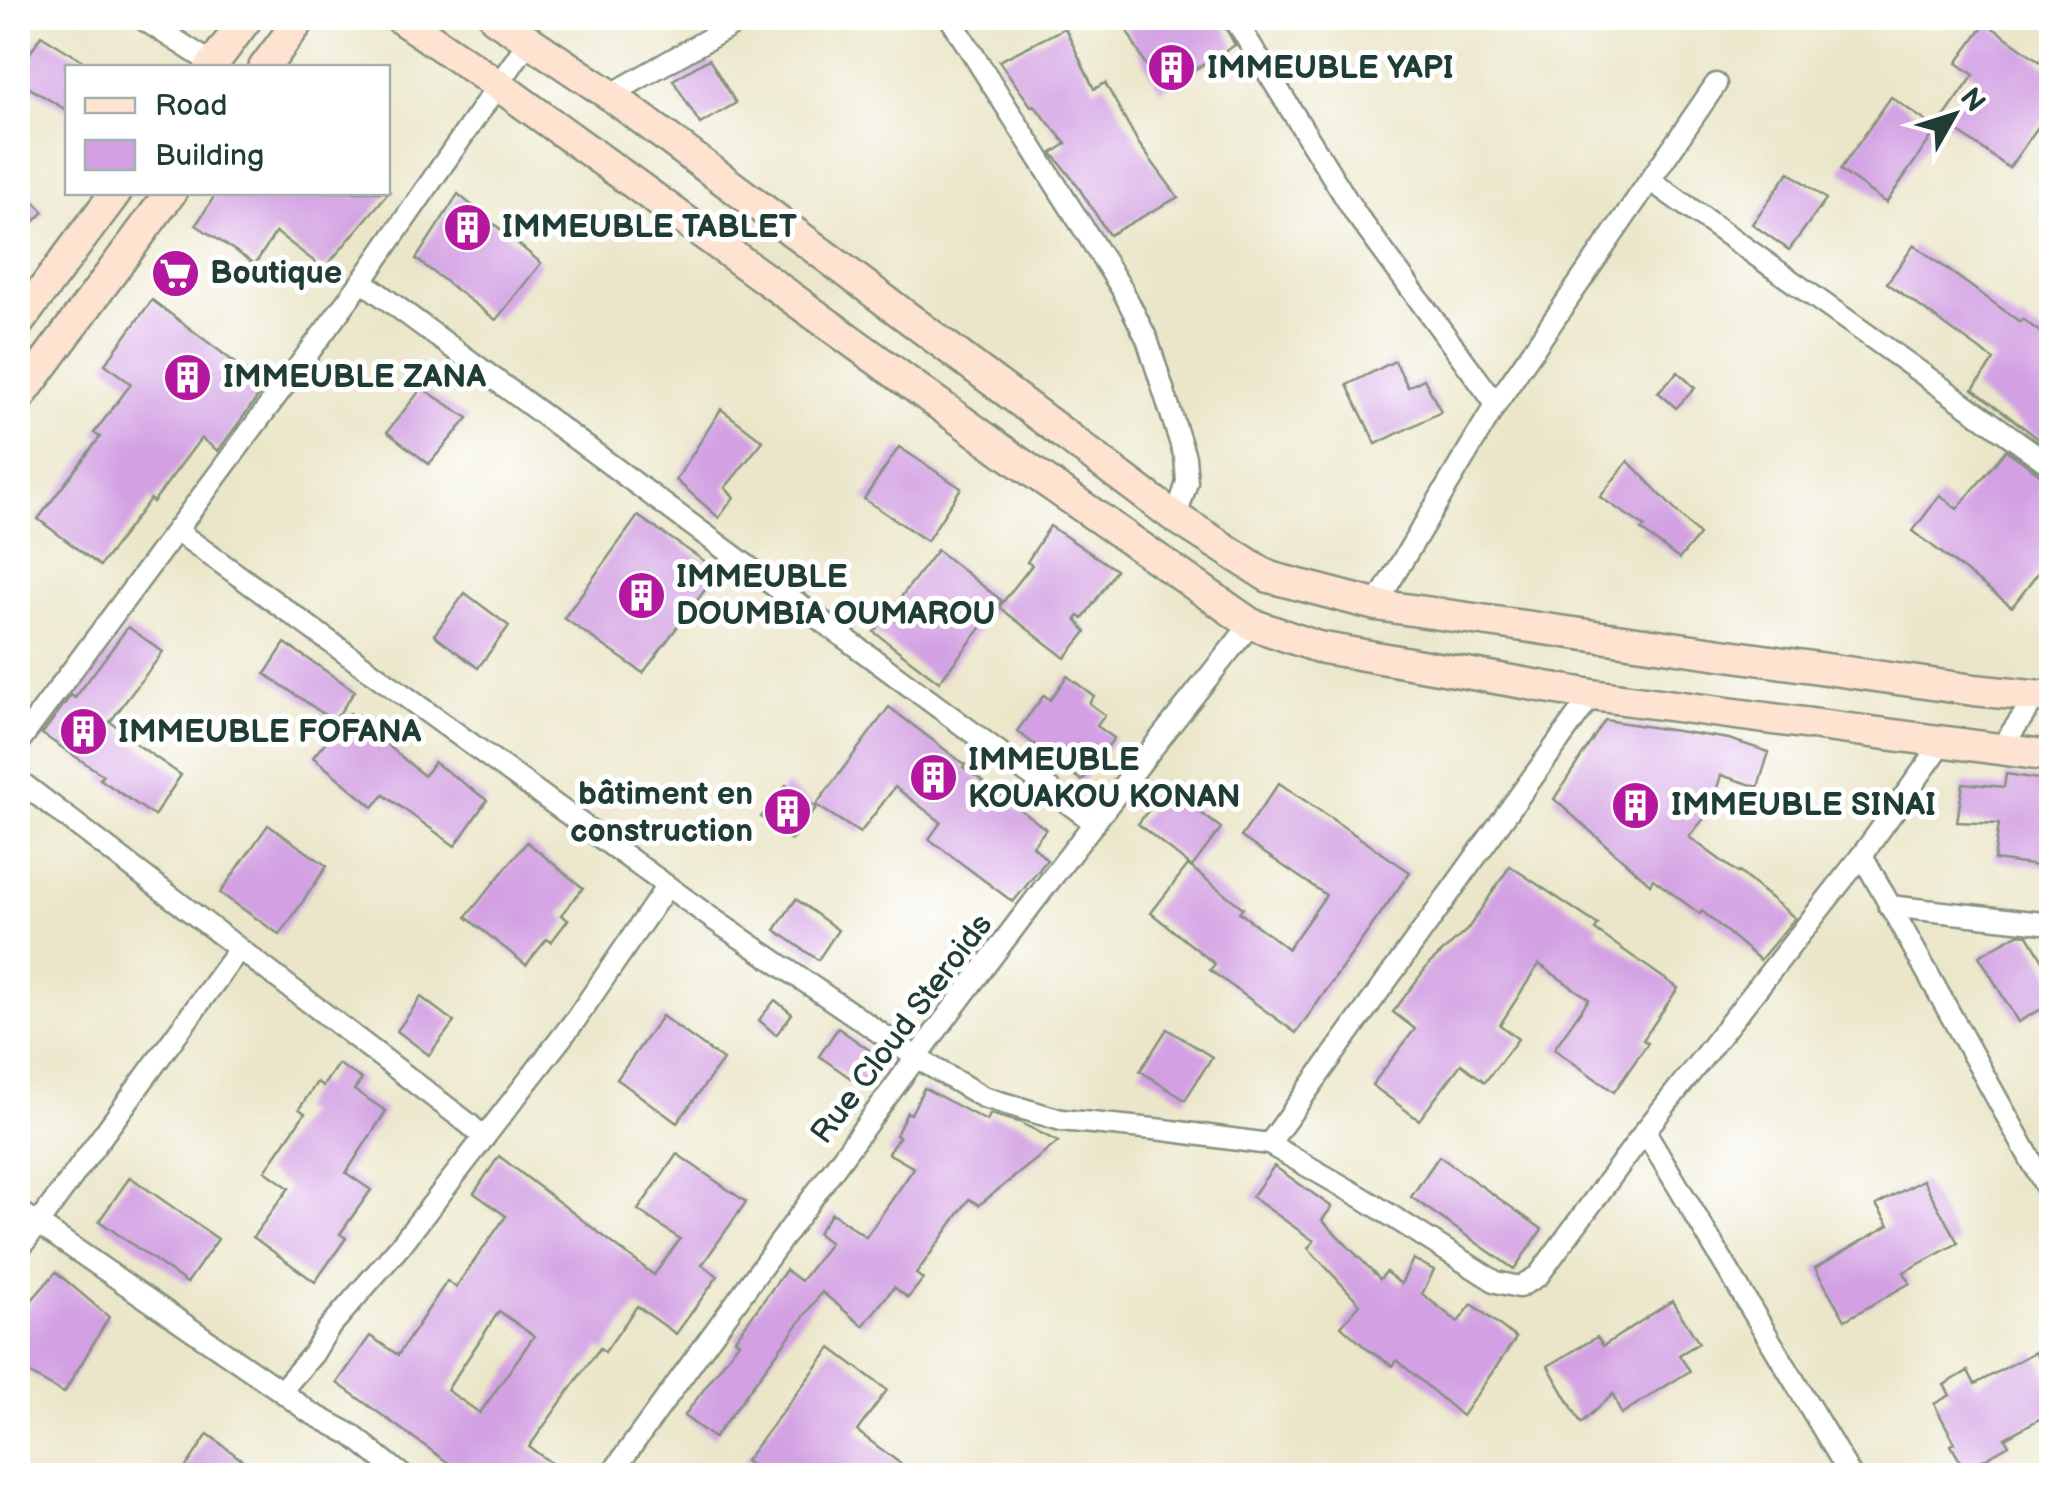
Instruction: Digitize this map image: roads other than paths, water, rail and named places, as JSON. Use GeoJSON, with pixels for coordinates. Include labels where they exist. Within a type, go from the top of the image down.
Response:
{"type":"FeatureCollection","features":[{"type":"Feature","properties":{"kind":"main road"},"geometry":{"type":"LineString","coordinates":[[212,65],[246,18]]}},
{"type":"Feature","properties":{"kind":"main road"},"geometry":{"type":"LineString","coordinates":[[266,65],[301,18]]}},
{"type":"Feature","properties":{"kind":"main road"},"geometry":{"type":"LineString","coordinates":[[400,18],[498,84],[1001,450],[1251,624],[1318,647],[1592,695],[2052,756]]}},
{"type":"Feature","properties":{"kind":"main road"},"geometry":{"type":"LineString","coordinates":[[495,18],[610,96],[1172,515],[1269,577],[1376,606],[1974,690],[2047,692]]}},
{"type":"Feature","properties":{"kind":"main road"},"geometry":{"type":"LineString","coordinates":[[18,323],[114,195]]}},
{"type":"Feature","properties":{"kind":"main road"},"geometry":{"type":"LineString","coordinates":[[18,399],[169,195]]}},
{"type":"Feature","properties":{"kind":"street"},"geometry":{"type":"LineString","coordinates":[[141,18],[210,65]]}},
{"type":"Feature","properties":{"kind":"street"},"geometry":{"type":"LineString","coordinates":[[610,96],[745,18]]}},
{"type":"Feature","properties":{"kind":"street"},"geometry":{"type":"LineString","coordinates":[[950,18],[1122,289],[1147,340],[1186,457],[1187,482],[1177,514],[1172,515]]}},
{"type":"Feature","properties":{"kind":"street"},"geometry":{"type":"LineString","coordinates":[[1234,18],[1355,213],[1496,404]]}},
{"type":"Feature","properties":{"kind":"street"},"geometry":{"type":"LineString","coordinates":[[18,743],[362,280],[528,42]]}},
{"type":"Feature","properties":{"kind":"street"},"geometry":{"type":"LineString","coordinates":[[1376,606],[1496,404],[1716,84]]}},
{"type":"Feature","properties":{"kind":"street"},"geometry":{"type":"LineString","coordinates":[[1650,180],[2052,466]]}},
{"type":"Feature","properties":{"kind":"street"},"geometry":{"type":"LineString","coordinates":[[362,280],[1095,823]]}},
{"type":"Feature","properties":{"kind":"street"},"geometry":{"type":"LineString","coordinates":[[178,531],[667,886],[918,1058],[983,1096],[1061,1120],[1268,1144],[1496,1282],[1519,1287],[1538,1276],[1644,1131],[1862,855],[1944,741]]}},
{"type":"Feature","properties":{"kind":"street","name":"Rue Cloud Steroids"},"geometry":{"type":"LineString","coordinates":[[610,1476],[759,1269],[1148,752],[1251,624]]}},
{"type":"Feature","properties":{"kind":"street"},"geometry":{"type":"LineString","coordinates":[[2000,749],[2047,692]]}},
{"type":"Feature","properties":{"kind":"street"},"geometry":{"type":"LineString","coordinates":[[1268,1144],[1592,695]]}},
{"type":"Feature","properties":{"kind":"street"},"geometry":{"type":"LineString","coordinates":[[18,780],[484,1138]]}},
{"type":"Feature","properties":{"kind":"street"},"geometry":{"type":"LineString","coordinates":[[1862,855],[2052,1198]]}},
{"type":"Feature","properties":{"kind":"street"},"geometry":{"type":"LineString","coordinates":[[281,1390],[400,1246],[576,1020],[667,886]]}},
{"type":"Feature","properties":{"kind":"street"},"geometry":{"type":"LineString","coordinates":[[1889,906],[2052,924]]}},
{"type":"Feature","properties":{"kind":"street"},"geometry":{"type":"LineString","coordinates":[[18,1252],[239,949]]}},
{"type":"Feature","properties":{"kind":"street"},"geometry":{"type":"LineString","coordinates":[[1644,1131],[1851,1476]]}},
{"type":"Feature","properties":{"kind":"street"},"geometry":{"type":"LineString","coordinates":[[18,1210],[310,1412],[352,1435],[403,1476]]}},
{"type":"Feature","properties":{"kind":"place","name":"IMMEUBLE YAPI"},"geometry":{"type":"Point","coordinates":[1172,68]}},
{"type":"Feature","properties":{"kind":"place","name":"IMMEUBLE TABLET"},"geometry":{"type":"Point","coordinates":[467,227]}},
{"type":"Feature","properties":{"kind":"place","name":"Boutique"},"geometry":{"type":"Point","coordinates":[175,273]}},
{"type":"Feature","properties":{"kind":"place","name":"IMMEUBLE ZANA"},"geometry":{"type":"Point","coordinates":[188,377]}},
{"type":"Feature","properties":{"kind":"place","name":"IMMEUBLE DOUMBIA OUMAROU"},"geometry":{"type":"Point","coordinates":[641,595]}},
{"type":"Feature","properties":{"kind":"place","name":"IMMEUBLE FOFANA"},"geometry":{"type":"Point","coordinates":[83,732]}},
{"type":"Feature","properties":{"kind":"place","name":"IMMEUBLE KOUAKOU KONAN"},"geometry":{"type":"Point","coordinates":[933,778]}},
{"type":"Feature","properties":{"kind":"place","name":"IMMEUBLE SINAI"},"geometry":{"type":"Point","coordinates":[1636,805]}},
{"type":"Feature","properties":{"kind":"place","name":"bâtiment en construction"},"geometry":{"type":"Point","coordinates":[788,812]}}]}
